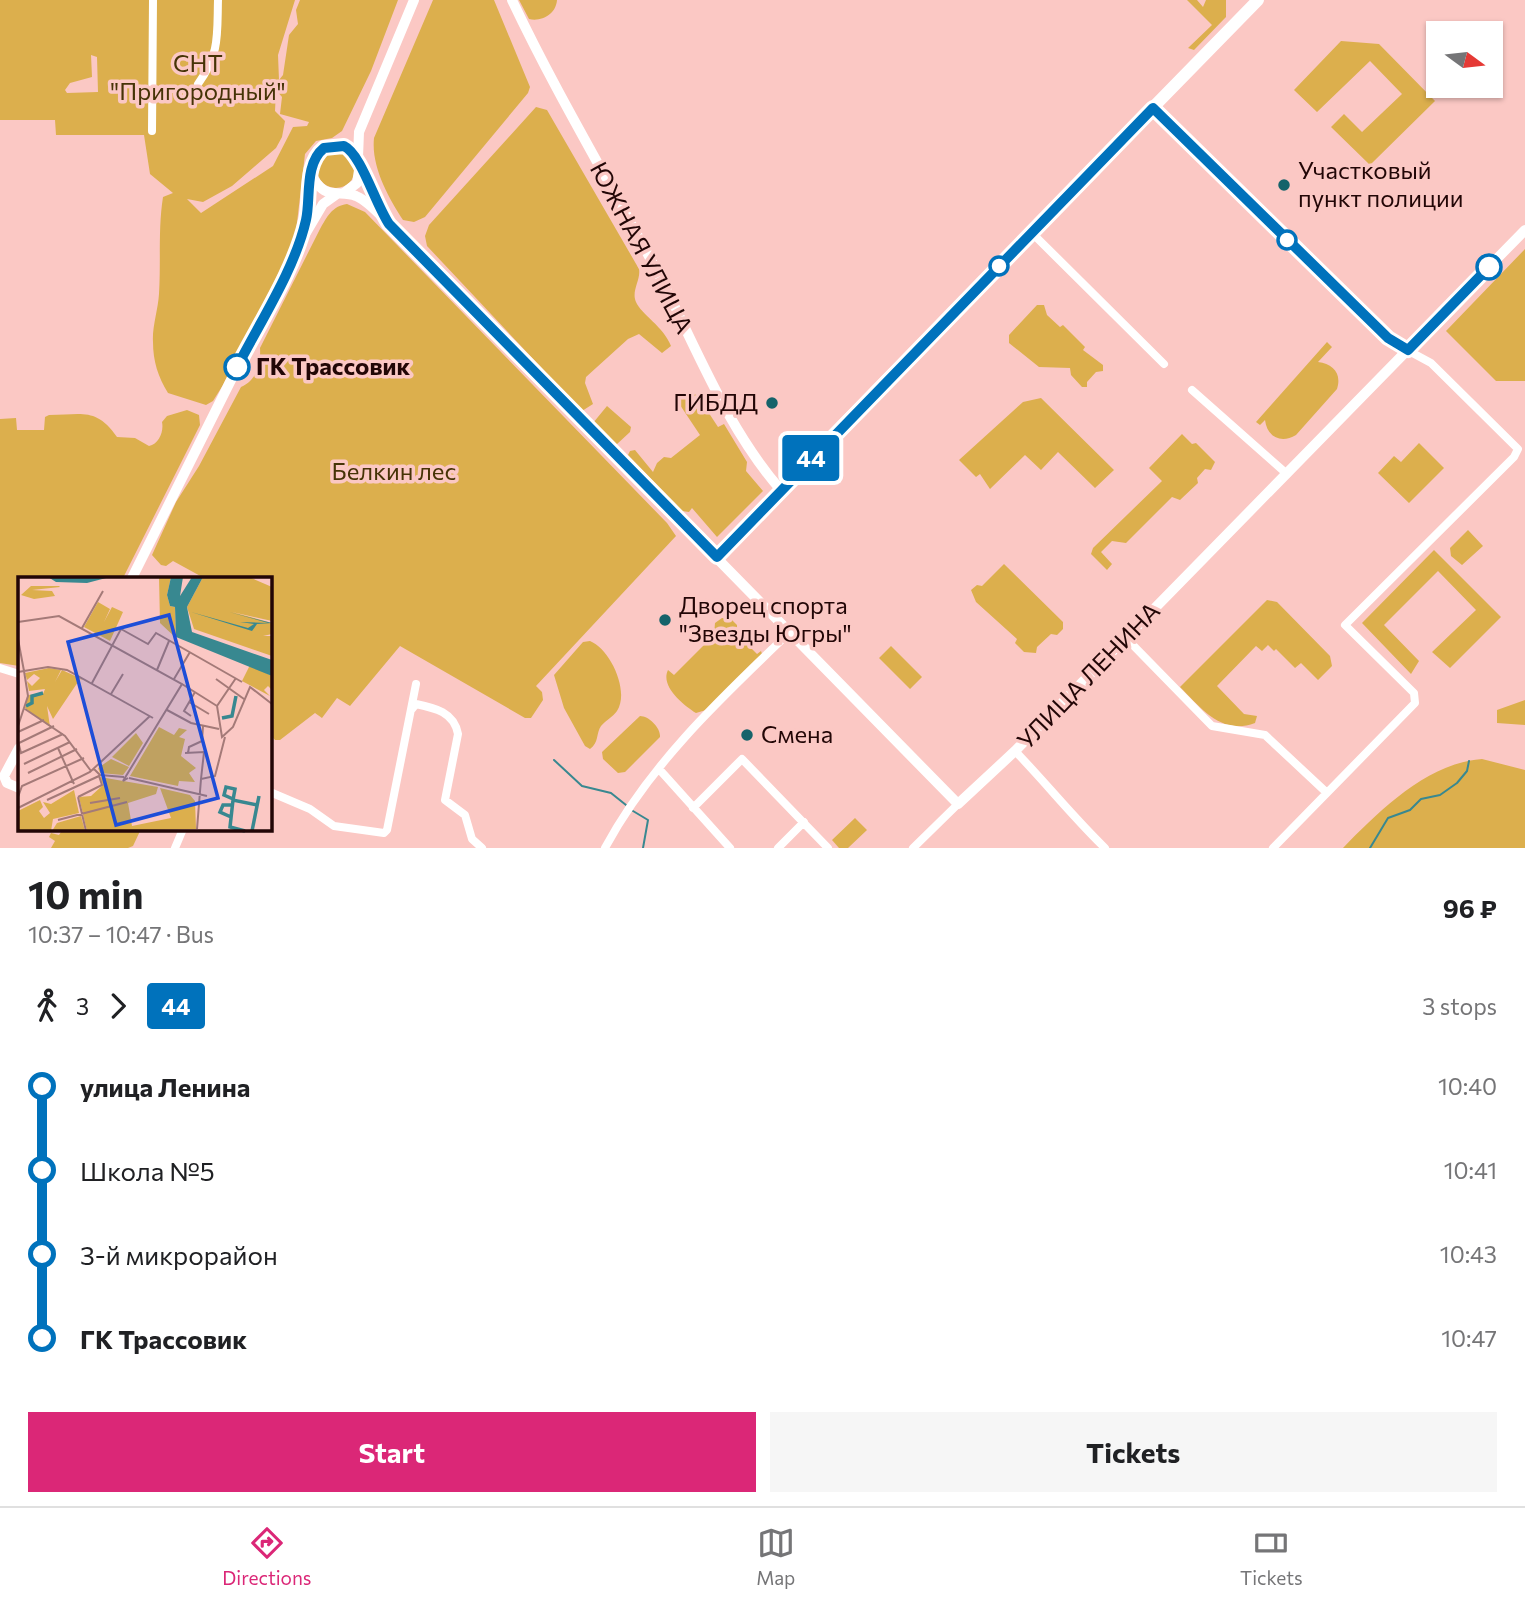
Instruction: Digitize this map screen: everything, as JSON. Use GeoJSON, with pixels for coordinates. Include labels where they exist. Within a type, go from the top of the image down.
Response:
{"type":"FeatureCollection","features":[{"type":"Feature","properties":{"kind":"main road"},"geometry":{"type":"LineString","coordinates":[[389,224],[375,203],[360,162],[356,142],[414,0]]}},
{"type":"Feature","properties":{"kind":"main road","name":"ЮЖНАЯ УЛИЦА"},"geometry":{"type":"LineString","coordinates":[[512,0],[562,100],[660,277],[708,376],[761,464],[780,489]]}},
{"type":"Feature","properties":{"kind":"main road"},"geometry":{"type":"LineString","coordinates":[[717,557],[780,489],[1258,0]]}},
{"type":"Feature","properties":{"kind":"main road"},"geometry":{"type":"LineString","coordinates":[[298,248],[307,218],[312,167],[317,155],[349,136],[370,103]]}},
{"type":"Feature","properties":{"kind":"main road"},"geometry":{"type":"LineString","coordinates":[[1153,108],[1388,338],[1408,350]]}},
{"type":"Feature","properties":{"kind":"main road"},"geometry":{"type":"LineString","coordinates":[[133,577],[298,248],[323,204],[357,183],[360,162],[349,148],[330,146]]}},
{"type":"Feature","properties":{"kind":"main road"},"geometry":{"type":"LineString","coordinates":[[312,167],[318,186],[327,192],[362,199],[389,224],[958,804]]}},
{"type":"Feature","properties":{"kind":"main road","name":"УЛИЦА ЛЕНИНА"},"geometry":{"type":"LineString","coordinates":[[958,804],[1015,751],[1525,230]]}},
{"type":"Feature","properties":{"kind":"main road"},"geometry":{"type":"LineString","coordinates":[[18,748],[4,776],[7,783],[18,788]]}},
{"type":"Feature","properties":{"kind":"street"},"geometry":{"type":"LineString","coordinates":[[152,131],[153,0]]}},
{"type":"Feature","properties":{"kind":"street"},"geometry":{"type":"LineString","coordinates":[[198,83],[214,62],[217,49],[218,0]]}},
{"type":"Feature","properties":{"kind":"street"},"geometry":{"type":"LineString","coordinates":[[1032,233],[1164,365]]}},
{"type":"Feature","properties":{"kind":"street"},"geometry":{"type":"LineString","coordinates":[[1273,848],[1416,700],[1414,693],[1345,625],[1514,457],[1518,449],[1431,363],[1408,350]]}},
{"type":"Feature","properties":{"kind":"street"},"geometry":{"type":"LineString","coordinates":[[1192,390],[1287,474]]}},
{"type":"Feature","properties":{"kind":"street"},"geometry":{"type":"LineString","coordinates":[[606,848],[632,803],[659,768],[700,722],[790,632]]}},
{"type":"Feature","properties":{"kind":"street"},"geometry":{"type":"LineString","coordinates":[[1126,638],[1212,726],[1265,735],[1326,792]]}},
{"type":"Feature","properties":{"kind":"street"},"geometry":{"type":"LineString","coordinates":[[0,668],[18,674]]}},
{"type":"Feature","properties":{"kind":"street"},"geometry":{"type":"LineString","coordinates":[[271,792],[310,809],[334,826],[379,833],[387,830],[416,684]]}},
{"type":"Feature","properties":{"kind":"street"},"geometry":{"type":"LineString","coordinates":[[412,709],[416,704],[439,710],[453,719],[458,733],[445,800],[465,815],[474,842],[482,848]]}},
{"type":"Feature","properties":{"kind":"street"},"geometry":{"type":"LineString","coordinates":[[1015,751],[1105,848]]}},
{"type":"Feature","properties":{"kind":"street"},"geometry":{"type":"LineString","coordinates":[[693,808],[742,760],[828,848]]}},
{"type":"Feature","properties":{"kind":"street"},"geometry":{"type":"LineString","coordinates":[[659,768],[730,848]]}},
{"type":"Feature","properties":{"kind":"street","name":"УЛИЦА ЛЕНИНА"},"geometry":{"type":"LineString","coordinates":[[913,848],[958,804]]}},
{"type":"Feature","properties":{"kind":"street"},"geometry":{"type":"LineString","coordinates":[[778,848],[804,822]]}},
{"type":"Feature","properties":{"kind":"street"},"geometry":{"type":"LineString","coordinates":[[175,848],[183,830]]}},
{"type":"Feature","properties":{"kind":"green space","name":"СНТ \"Пригородный\""},"geometry":{"type":"Polygon","coordinates":[[[0,0],[295,0],[278,55],[279,80],[283,75],[289,35],[298,24],[296,10],[300,0],[398,0],[371,71],[342,131],[332,138],[316,141],[305,154],[295,240],[223,385],[213,401],[206,405],[168,393],[155,362],[153,336],[159,294],[161,209],[163,197],[173,193],[150,174],[144,135],[56,135],[55,120],[0,120],[0,0]],[[91,55],[92,77],[70,83],[65,90],[67,93],[98,92],[97,57],[91,55]],[[276,90],[275,111],[285,121],[282,137],[276,148],[232,186],[203,202],[187,199],[201,213],[273,166],[293,127],[307,126],[309,122],[280,114],[282,97],[276,90]]]}},
{"type":"Feature","properties":{"kind":"green space"},"geometry":{"type":"Polygon","coordinates":[[[433,0],[494,0],[530,87],[528,93],[425,217],[414,222],[403,220],[386,191],[375,159],[374,138],[433,0]]]}},
{"type":"Feature","properties":{"kind":"green space"},"geometry":{"type":"Polygon","coordinates":[[[519,0],[557,0],[551,13],[534,20],[529,19],[519,0]]]}},
{"type":"Feature","properties":{"kind":"green space"},"geometry":{"type":"Polygon","coordinates":[[[1187,0],[1197,0],[1203,7],[1206,0],[1226,0],[1226,17],[1194,50],[1188,48],[1212,25],[1187,0]]]}},
{"type":"Feature","properties":{"kind":"green space"},"geometry":{"type":"Polygon","coordinates":[[[1341,41],[1379,44],[1426,92],[1426,98],[1435,101],[1370,165],[1331,127],[1344,114],[1362,132],[1402,94],[1370,61],[1317,112],[1294,90],[1341,41]]]}},
{"type":"Feature","properties":{"kind":"green space"},"geometry":{"type":"Polygon","coordinates":[[[536,107],[547,110],[639,269],[636,302],[671,346],[662,353],[639,334],[628,339],[586,377],[585,383],[593,404],[582,411],[427,246],[425,236],[429,225],[536,107]]]}},
{"type":"Feature","properties":{"kind":"green space"},"geometry":{"type":"Polygon","coordinates":[[[336,150],[349,156],[355,169],[349,182],[336,188],[323,182],[317,169],[323,156],[336,150]]]}},
{"type":"Feature","properties":{"kind":"green space","name":"Белкин лес"},"geometry":{"type":"Polygon","coordinates":[[[347,204],[365,212],[667,523],[676,536],[536,686],[542,692],[543,700],[531,718],[525,718],[400,646],[350,706],[337,698],[322,718],[315,713],[280,740],[275,740],[271,735],[271,577],[202,577],[173,561],[166,566],[161,565],[152,555],[176,502],[199,466],[241,387],[254,376],[259,365],[260,348],[320,229],[328,216],[347,204]]]}},
{"type":"Feature","properties":{"kind":"green space"},"geometry":{"type":"Polygon","coordinates":[[[1525,249],[1525,381],[1496,381],[1446,331],[1525,249]]]}},
{"type":"Feature","properties":{"kind":"green space"},"geometry":{"type":"Polygon","coordinates":[[[1037,305],[1044,305],[1047,315],[1060,327],[1063,325],[1085,347],[1083,350],[1103,365],[1103,371],[1096,372],[1087,382],[1087,387],[1082,387],[1071,375],[1070,368],[1039,367],[1009,343],[1009,335],[1037,305]]]}},
{"type":"Feature","properties":{"kind":"green space"},"geometry":{"type":"Polygon","coordinates":[[[1327,342],[1332,347],[1318,362],[1335,370],[1338,378],[1337,389],[1296,435],[1280,439],[1272,435],[1265,420],[1260,425],[1256,422],[1327,342]]]}},
{"type":"Feature","properties":{"kind":"green space"},"geometry":{"type":"Polygon","coordinates":[[[688,393],[697,395],[718,427],[724,424],[747,462],[746,471],[763,491],[717,537],[692,508],[689,512],[682,511],[628,455],[635,450],[653,472],[664,457],[671,458],[700,435],[678,402],[688,393]]]}},
{"type":"Feature","properties":{"kind":"green space"},"geometry":{"type":"Polygon","coordinates":[[[1041,398],[1114,470],[1095,488],[1058,452],[1041,470],[1025,455],[990,489],[980,474],[976,477],[959,460],[1023,402],[1041,398]]]}},
{"type":"Feature","properties":{"kind":"green space"},"geometry":{"type":"Polygon","coordinates":[[[607,406],[631,427],[630,432],[616,445],[593,423],[607,406]]]}},
{"type":"Feature","properties":{"kind":"green space"},"geometry":{"type":"Polygon","coordinates":[[[187,410],[199,415],[200,425],[124,577],[18,577],[18,666],[0,663],[0,419],[16,418],[17,430],[44,430],[45,417],[49,415],[88,415],[102,421],[117,437],[135,438],[149,446],[158,440],[162,422],[167,416],[187,410]]]}},
{"type":"Feature","properties":{"kind":"green space"},"geometry":{"type":"Polygon","coordinates":[[[1182,434],[1192,444],[1196,443],[1215,462],[1211,470],[1205,469],[1197,478],[1198,483],[1180,500],[1172,497],[1126,543],[1112,541],[1101,552],[1112,564],[1107,570],[1091,554],[1093,548],[1162,481],[1149,468],[1182,434]]]}},
{"type":"Feature","properties":{"kind":"green space"},"geometry":{"type":"Polygon","coordinates":[[[1419,443],[1444,468],[1409,503],[1378,473],[1394,456],[1401,462],[1419,443]]]}},
{"type":"Feature","properties":{"kind":"green space"},"geometry":{"type":"Polygon","coordinates":[[[1468,530],[1483,546],[1462,565],[1451,556],[1450,548],[1468,530]]]}},
{"type":"Feature","properties":{"kind":"green space"},"geometry":{"type":"Polygon","coordinates":[[[1434,550],[1501,617],[1450,668],[1432,652],[1476,610],[1438,571],[1384,625],[1419,661],[1411,674],[1362,623],[1434,550]]]}},
{"type":"Feature","properties":{"kind":"green space"},"geometry":{"type":"Polygon","coordinates":[[[1004,564],[1063,622],[1063,629],[1057,635],[1051,634],[1037,647],[1036,653],[1024,652],[1015,643],[1017,639],[976,602],[971,590],[977,585],[982,586],[1004,564]]]}},
{"type":"Feature","properties":{"kind":"green space"},"geometry":{"type":"Polygon","coordinates":[[[1267,600],[1277,602],[1330,656],[1332,666],[1318,680],[1301,663],[1295,668],[1276,649],[1274,651],[1268,645],[1262,651],[1256,646],[1217,686],[1244,714],[1257,716],[1255,723],[1232,726],[1222,723],[1204,711],[1180,687],[1267,600]]]}},
{"type":"Feature","properties":{"kind":"green space"},"geometry":{"type":"Polygon","coordinates":[[[722,618],[731,619],[737,625],[737,634],[757,654],[761,651],[762,654],[706,710],[696,713],[670,689],[666,676],[668,670],[674,675],[714,635],[715,623],[722,618]]]}},
{"type":"Feature","properties":{"kind":"green space"},"geometry":{"type":"Polygon","coordinates":[[[590,641],[611,661],[621,693],[617,711],[601,726],[595,744],[590,749],[585,746],[564,708],[554,675],[583,642],[590,641]]]}},
{"type":"Feature","properties":{"kind":"green space"},"geometry":{"type":"Polygon","coordinates":[[[891,646],[922,677],[910,689],[879,658],[891,646]]]}},
{"type":"Feature","properties":{"kind":"green space"},"geometry":{"type":"Polygon","coordinates":[[[1525,700],[1525,725],[1497,723],[1497,710],[1525,700]]]}},
{"type":"Feature","properties":{"kind":"green space"},"geometry":{"type":"Polygon","coordinates":[[[640,716],[654,723],[660,737],[625,772],[618,773],[603,759],[602,752],[640,716]]]}},
{"type":"Feature","properties":{"kind":"green space"},"geometry":{"type":"Polygon","coordinates":[[[1482,759],[1525,770],[1525,848],[1343,848],[1388,805],[1423,779],[1462,762],[1482,759]]]}},
{"type":"Feature","properties":{"kind":"green space"},"geometry":{"type":"Polygon","coordinates":[[[855,818],[867,830],[848,848],[839,848],[832,840],[855,818]]]}},
{"type":"Feature","properties":{"kind":"green space"},"geometry":{"type":"Polygon","coordinates":[[[62,830],[141,830],[133,846],[128,848],[51,848],[55,841],[49,837],[51,833],[59,835],[62,830]]]}},
{"type":"Feature","properties":{"kind":"waterway"},"geometry":{"type":"LineString","coordinates":[[554,760],[582,786],[611,793],[626,805]]}},
{"type":"Feature","properties":{"kind":"waterway"},"geometry":{"type":"LineString","coordinates":[[1370,848],[1388,818],[1410,810],[1421,799],[1440,795],[1457,783],[1467,771],[1469,761]]}},
{"type":"Feature","properties":{"kind":"waterway"},"geometry":{"type":"LineString","coordinates":[[633,811],[648,820],[643,848]]}},
{"type":"Feature","properties":{"kind":"bus line","name":"44"},"geometry":{"type":"LineString","coordinates":[[237,367],[298,248],[307,218],[313,161],[324,148],[344,146],[357,155],[375,203],[389,224],[717,557],[1153,108],[1394,344],[1408,350],[1489,267]]}},
{"type":"Feature","properties":{"kind":"place","name":"Участковый пункт полиции"},"geometry":{"type":"Point","coordinates":[1284,185]}},
{"type":"Feature","properties":{"kind":"place","name":"ГК Трассовик"},"geometry":{"type":"Point","coordinates":[237,367]}},
{"type":"Feature","properties":{"kind":"place","name":"ГИБДД"},"geometry":{"type":"Point","coordinates":[772,403]}},
{"type":"Feature","properties":{"kind":"place","name":"Дворец спорта \"Звезды Югры\""},"geometry":{"type":"Point","coordinates":[665,620]}},
{"type":"Feature","properties":{"kind":"place","name":"Смена"},"geometry":{"type":"Point","coordinates":[747,735]}}]}
